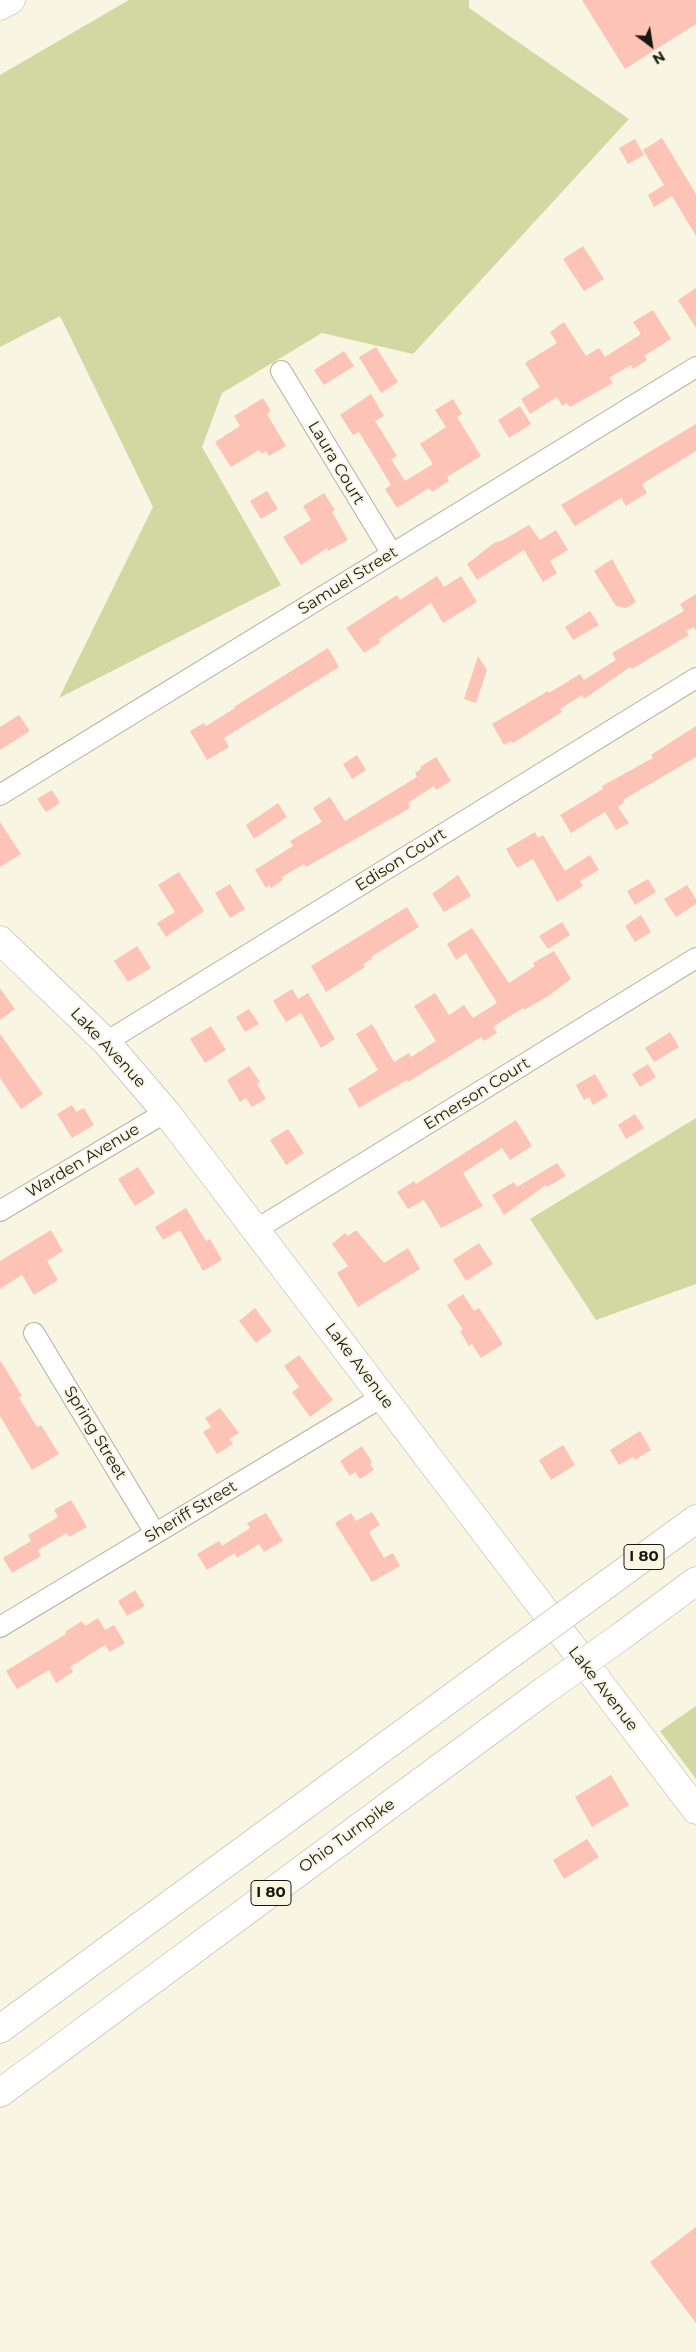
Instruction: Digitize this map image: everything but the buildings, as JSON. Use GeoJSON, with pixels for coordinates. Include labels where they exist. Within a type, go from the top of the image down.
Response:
{"type":"FeatureCollection","features":[{"type":"Feature","properties":{"kind":"main road"},"geometry":{"type":"LineString","coordinates":[[0,6],[11,0]]}},
{"type":"Feature","properties":{"kind":"main road","name":"Lake Avenue"},"geometry":{"type":"LineString","coordinates":[[0,940],[106,1042],[166,1112],[257,1229],[382,1397],[696,1810]]}},
{"type":"Feature","properties":{"kind":"main road","name":"I 80"},"geometry":{"type":"LineString","coordinates":[[0,2029],[696,1518]]}},
{"type":"Feature","properties":{"kind":"main road","name":"Ohio Turnpike"},"geometry":{"type":"LineString","coordinates":[[0,2093],[541,1693],[696,1581]]}},
{"type":"Feature","properties":{"kind":"street","name":"Samuel Street"},"geometry":{"type":"LineString","coordinates":[[0,795],[696,368]]}},
{"type":"Feature","properties":{"kind":"street","name":"Laura Court"},"geometry":{"type":"LineString","coordinates":[[280,371],[392,554]]}},
{"type":"Feature","properties":{"kind":"street","name":"Edison Court"},"geometry":{"type":"LineString","coordinates":[[106,1042],[696,678]]}},
{"type":"Feature","properties":{"kind":"street","name":"Emerson Court"},"geometry":{"type":"LineString","coordinates":[[257,1229],[696,958]]}},
{"type":"Feature","properties":{"kind":"street","name":"Warden Avenue"},"geometry":{"type":"LineString","coordinates":[[0,1211],[166,1112]]}},
{"type":"Feature","properties":{"kind":"street","name":"Spring Street"},"geometry":{"type":"LineString","coordinates":[[34,1333],[155,1533]]}},
{"type":"Feature","properties":{"kind":"street","name":"Sheriff Street"},"geometry":{"type":"LineString","coordinates":[[0,1627],[382,1397]]}},
{"type":"Feature","properties":{"kind":"green space"},"geometry":{"type":"Polygon","coordinates":[[[129,0],[469,0],[469,8],[629,119],[413,354],[322,333],[222,393],[202,447],[281,585],[59,698],[153,507],[60,316],[0,347],[0,75],[129,0]]]}},
{"type":"Feature","properties":{"kind":"green space"},"geometry":{"type":"Polygon","coordinates":[[[696,1118],[696,1284],[596,1320],[530,1219],[696,1118]]]}},
{"type":"Feature","properties":{"kind":"green space"},"geometry":{"type":"Polygon","coordinates":[[[696,1706],[696,1779],[660,1731],[696,1706]]]}}]}
